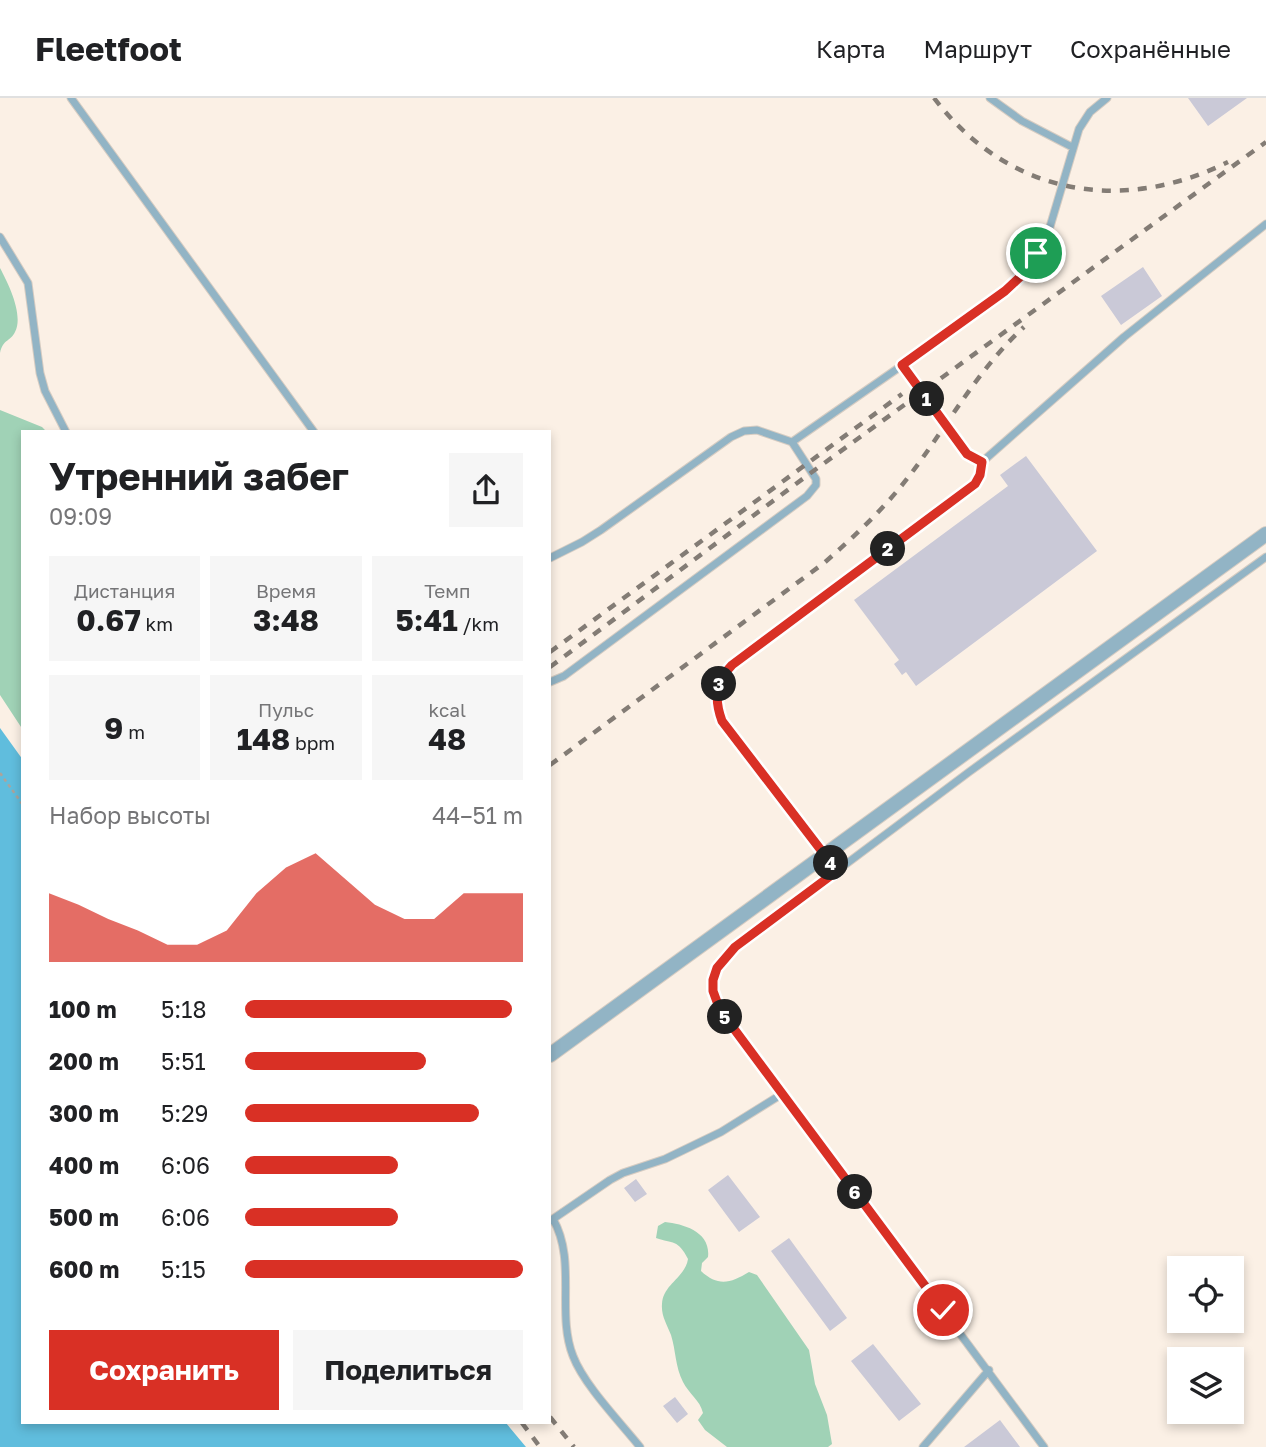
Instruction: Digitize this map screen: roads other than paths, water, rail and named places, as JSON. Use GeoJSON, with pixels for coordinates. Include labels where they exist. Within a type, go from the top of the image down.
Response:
{"type":"FeatureCollection","features":[{"type":"Feature","properties":{"kind":"street"},"geometry":{"type":"LineString","coordinates":[[551,1054],[1266,534]]}},
{"type":"Feature","properties":{"kind":"lane"},"geometry":{"type":"LineString","coordinates":[[71,98],[313,430]]}},
{"type":"Feature","properties":{"kind":"lane"},"geometry":{"type":"LineString","coordinates":[[990,98],[1021,121],[1072,147]]}},
{"type":"Feature","properties":{"kind":"lane"},"geometry":{"type":"LineString","coordinates":[[792,442],[986,307],[1020,277],[1049,230],[1079,129],[1090,112],[1107,98]]}},
{"type":"Feature","properties":{"kind":"lane"},"geometry":{"type":"LineString","coordinates":[[837,871],[722,721],[717,701],[720,681],[732,665],[969,489],[980,475],[982,462],[1124,337],[1266,223]]}},
{"type":"Feature","properties":{"kind":"lane"},"geometry":{"type":"LineString","coordinates":[[0,237],[28,283],[40,373],[45,391],[64,430]]}},
{"type":"Feature","properties":{"kind":"lane"},"geometry":{"type":"LineString","coordinates":[[902,365],[967,454],[982,462]]}},
{"type":"Feature","properties":{"kind":"lane"},"geometry":{"type":"LineString","coordinates":[[551,557],[601,530],[731,437],[744,431],[757,430],[792,442],[816,479],[813,491],[564,676],[551,682]]}},
{"type":"Feature","properties":{"kind":"lane"},"geometry":{"type":"LineString","coordinates":[[1044,1447],[720,1010],[713,991],[713,980],[717,968],[735,947],[1266,557]]}},
{"type":"Feature","properties":{"kind":"lane"},"geometry":{"type":"LineString","coordinates":[[797,901],[803,908]]}},
{"type":"Feature","properties":{"kind":"lane"},"geometry":{"type":"LineString","coordinates":[[640,1447],[584,1377],[573,1356],[568,1329],[563,1244],[551,1220],[616,1176],[665,1158],[721,1132],[782,1094]]}},
{"type":"Feature","properties":{"kind":"lane"},"geometry":{"type":"LineString","coordinates":[[923,1447],[989,1370]]}},
{"type":"Feature","properties":{"kind":"water"},"geometry":{"type":"Polygon","coordinates":[[[0,728],[21,757],[21,1424],[507,1424],[526,1447],[0,1447],[0,728]]]}},
{"type":"Feature","properties":{"kind":"railway"},"geometry":{"type":"LineString","coordinates":[[934,98],[963,131],[996,156],[1031,175],[1069,186],[1107,191],[1147,188],[1188,178],[1228,162]]}},
{"type":"Feature","properties":{"kind":"railway"},"geometry":{"type":"LineString","coordinates":[[551,666],[812,472],[1266,142]]}},
{"type":"Feature","properties":{"kind":"railway"},"geometry":{"type":"LineString","coordinates":[[551,764],[824,563],[848,542],[903,484],[979,378],[1024,327]]}},
{"type":"Feature","properties":{"kind":"railway"},"geometry":{"type":"LineString","coordinates":[[551,651],[902,394]]}},
{"type":"Feature","properties":{"kind":"railway"},"geometry":{"type":"LineString","coordinates":[[551,1418],[574,1447]]}},
{"type":"Feature","properties":{"kind":"railway"},"geometry":{"type":"LineString","coordinates":[[523,1424],[540,1447]]}}]}
